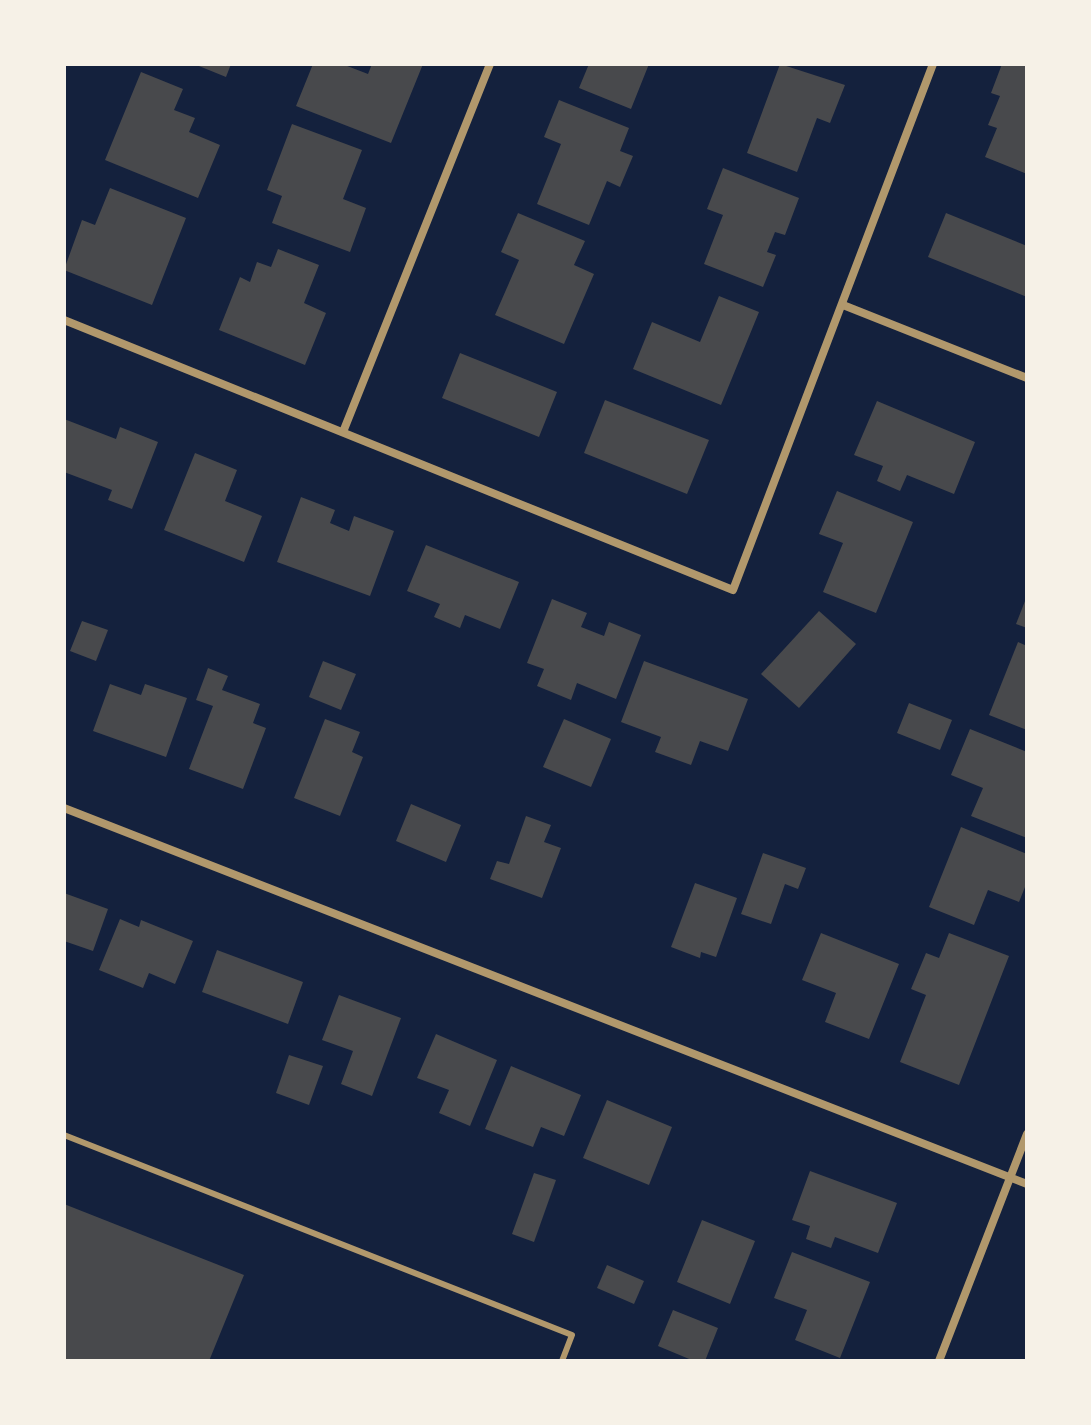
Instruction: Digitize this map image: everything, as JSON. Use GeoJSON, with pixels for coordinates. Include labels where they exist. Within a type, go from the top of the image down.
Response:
{"type":"FeatureCollection","features":[{"type":"Feature","properties":{"kind":"street"},"geometry":{"type":"LineString","coordinates":[[343,432],[490,64]]}},
{"type":"Feature","properties":{"kind":"street"},"geometry":{"type":"LineString","coordinates":[[64,320],[733,590],[933,64]]}},
{"type":"Feature","properties":{"kind":"street"},"geometry":{"type":"LineString","coordinates":[[843,305],[1027,378]]}},
{"type":"Feature","properties":{"kind":"street"},"geometry":{"type":"LineString","coordinates":[[64,808],[1027,1184]]}},
{"type":"Feature","properties":{"kind":"street"},"geometry":{"type":"LineString","coordinates":[[939,1361],[1027,1134]]}},
{"type":"Feature","properties":{"kind":"lane"},"geometry":{"type":"LineString","coordinates":[[64,1135],[572,1335],[562,1361]]}},
{"type":"Feature","properties":{"kind":"building"},"geometry":{"type":"Polygon","coordinates":[[[194,64],[231,64],[226,77],[194,64]]]}},
{"type":"Feature","properties":{"kind":"building"},"geometry":{"type":"Polygon","coordinates":[[[313,64],[342,64],[368,74],[372,64],[423,64],[391,143],[296,106],[313,64]]]}},
{"type":"Feature","properties":{"kind":"building"},"geometry":{"type":"Polygon","coordinates":[[[589,64],[649,64],[631,109],[579,88],[589,64]]]}},
{"type":"Feature","properties":{"kind":"building"},"geometry":{"type":"Polygon","coordinates":[[[780,64],[845,85],[830,123],[817,118],[797,172],[747,153],[780,64]]]}},
{"type":"Feature","properties":{"kind":"building"},"geometry":{"type":"Polygon","coordinates":[[[1002,64],[1027,64],[1027,174],[985,157],[997,128],[988,125],[1000,96],[991,93],[1002,64]]]}},
{"type":"Feature","properties":{"kind":"building"},"geometry":{"type":"Polygon","coordinates":[[[141,72],[183,89],[174,110],[195,118],[189,132],[220,145],[198,198],[105,160],[141,72]]]}},
{"type":"Feature","properties":{"kind":"building"},"geometry":{"type":"Polygon","coordinates":[[[559,100],[629,128],[620,151],[633,156],[620,187],[607,181],[589,225],[537,204],[561,144],[544,137],[559,100]]]}},
{"type":"Feature","properties":{"kind":"building"},"geometry":{"type":"Polygon","coordinates":[[[292,124],[362,150],[343,199],[366,208],[350,252],[272,223],[282,196],[267,190],[292,124]]]}},
{"type":"Feature","properties":{"kind":"building"},"geometry":{"type":"Polygon","coordinates":[[[723,168],[799,198],[785,235],[775,232],[767,252],[776,255],[763,287],[704,264],[723,215],[707,209],[723,168]]]}},
{"type":"Feature","properties":{"kind":"building"},"geometry":{"type":"Polygon","coordinates":[[[110,188],[186,218],[152,305],[64,270],[82,220],[95,225],[110,188]]]}},
{"type":"Feature","properties":{"kind":"building"},"geometry":{"type":"Polygon","coordinates":[[[518,213],[585,241],[574,265],[594,274],[564,344],[495,315],[519,260],[501,252],[518,213]]]}},
{"type":"Feature","properties":{"kind":"building"},"geometry":{"type":"Polygon","coordinates":[[[946,213],[1027,246],[1027,297],[928,257],[946,213]]]}},
{"type":"Feature","properties":{"kind":"building"},"geometry":{"type":"Polygon","coordinates":[[[278,249],[319,265],[304,303],[326,313],[305,365],[219,330],[240,277],[250,282],[257,262],[271,267],[278,249]]]}},
{"type":"Feature","properties":{"kind":"building"},"geometry":{"type":"Polygon","coordinates":[[[719,296],[759,312],[721,405],[633,369],[652,322],[700,342],[719,296]]]}},
{"type":"Feature","properties":{"kind":"building"},"geometry":{"type":"Polygon","coordinates":[[[460,353],[557,392],[539,437],[442,398],[460,353]]]}},
{"type":"Feature","properties":{"kind":"building"},"geometry":{"type":"Polygon","coordinates":[[[605,400],[709,440],[687,494],[584,453],[605,400]]]}},
{"type":"Feature","properties":{"kind":"building"},"geometry":{"type":"Polygon","coordinates":[[[877,401],[975,442],[954,494],[907,475],[900,491],[877,481],[883,466],[854,455],[877,401]]]}},
{"type":"Feature","properties":{"kind":"building"},"geometry":{"type":"Polygon","coordinates":[[[64,419],[116,439],[120,427],[158,442],[132,509],[108,500],[112,490],[64,472],[64,419]]]}},
{"type":"Feature","properties":{"kind":"building"},"geometry":{"type":"Polygon","coordinates":[[[195,453],[237,470],[225,501],[262,516],[244,562],[164,530],[195,453]]]}},
{"type":"Feature","properties":{"kind":"building"},"geometry":{"type":"Polygon","coordinates":[[[837,491],[913,522],[876,613],[823,592],[843,543],[819,534],[837,491]]]}},
{"type":"Feature","properties":{"kind":"building"},"geometry":{"type":"Polygon","coordinates":[[[301,497],[335,510],[330,523],[349,531],[354,516],[394,531],[370,596],[277,562],[301,497]]]}},
{"type":"Feature","properties":{"kind":"building"},"geometry":{"type":"Polygon","coordinates":[[[426,545],[519,582],[500,629],[465,615],[460,628],[434,617],[440,604],[407,591],[426,545]]]}},
{"type":"Feature","properties":{"kind":"building"},"geometry":{"type":"Polygon","coordinates":[[[1027,596],[1027,628],[1016,624],[1027,596]]]}},
{"type":"Feature","properties":{"kind":"building"},"geometry":{"type":"Polygon","coordinates":[[[552,599],[587,613],[581,627],[604,636],[609,622],[641,635],[616,699],[577,683],[571,700],[537,686],[544,669],[527,663],[552,599]]]}},
{"type":"Feature","properties":{"kind":"building"},"geometry":{"type":"Polygon","coordinates":[[[819,611],[856,644],[799,708],[761,674],[819,611]]]}},
{"type":"Feature","properties":{"kind":"building"},"geometry":{"type":"Polygon","coordinates":[[[82,621],[108,630],[96,661],[70,651],[82,621]]]}},
{"type":"Feature","properties":{"kind":"building"},"geometry":{"type":"Polygon","coordinates":[[[1018,642],[1027,646],[1027,730],[989,715],[1018,642]]]}},
{"type":"Feature","properties":{"kind":"building"},"geometry":{"type":"Polygon","coordinates":[[[323,661],[356,674],[341,710],[309,697],[323,661]]]}},
{"type":"Feature","properties":{"kind":"building"},"geometry":{"type":"Polygon","coordinates":[[[644,661],[748,699],[728,751],[700,741],[691,765],[655,752],[661,737],[621,722],[644,661]]]}},
{"type":"Feature","properties":{"kind":"building"},"geometry":{"type":"Polygon","coordinates":[[[208,668],[228,676],[222,690],[260,704],[253,723],[266,728],[243,789],[189,769],[213,706],[196,700],[208,668]]]}},
{"type":"Feature","properties":{"kind":"building"},"geometry":{"type":"Polygon","coordinates":[[[110,684],[141,695],[145,684],[187,698],[166,757],[93,731],[110,684]]]}},
{"type":"Feature","properties":{"kind":"building"},"geometry":{"type":"Polygon","coordinates":[[[909,703],[952,720],[940,750],[897,733],[909,703]]]}},
{"type":"Feature","properties":{"kind":"building"},"geometry":{"type":"Polygon","coordinates":[[[325,719],[360,732],[352,752],[363,757],[340,816],[294,798],[325,719]]]}},
{"type":"Feature","properties":{"kind":"building"},"geometry":{"type":"Polygon","coordinates":[[[564,719],[611,739],[591,787],[543,767],[564,719]]]}},
{"type":"Feature","properties":{"kind":"building"},"geometry":{"type":"Polygon","coordinates":[[[970,729],[1027,752],[1027,838],[971,816],[983,788],[951,775],[970,729]]]}},
{"type":"Feature","properties":{"kind":"building"},"geometry":{"type":"Polygon","coordinates":[[[411,804],[461,825],[446,862],[396,841],[411,804]]]}},
{"type":"Feature","properties":{"kind":"building"},"geometry":{"type":"Polygon","coordinates":[[[526,816],[551,825],[544,842],[561,848],[542,898],[490,879],[497,861],[509,864],[526,816]]]}},
{"type":"Feature","properties":{"kind":"building"},"geometry":{"type":"Polygon","coordinates":[[[961,827],[1027,854],[1027,882],[1019,902],[988,890],[974,925],[929,907],[961,827]]]}},
{"type":"Feature","properties":{"kind":"building"},"geometry":{"type":"Polygon","coordinates":[[[763,853],[806,868],[798,889],[785,884],[771,924],[741,914],[763,853]]]}},
{"type":"Feature","properties":{"kind":"building"},"geometry":{"type":"Polygon","coordinates":[[[695,883],[737,898],[716,957],[701,952],[700,958],[671,947],[695,883]]]}},
{"type":"Feature","properties":{"kind":"building"},"geometry":{"type":"Polygon","coordinates":[[[64,893],[108,909],[93,951],[64,941],[64,893]]]}},
{"type":"Feature","properties":{"kind":"building"},"geometry":{"type":"Polygon","coordinates":[[[120,919],[139,927],[141,920],[193,941],[175,984],[149,973],[143,988],[99,970],[120,919]]]}},
{"type":"Feature","properties":{"kind":"building"},"geometry":{"type":"Polygon","coordinates":[[[821,933],[899,964],[869,1039],[825,1022],[836,993],[802,980],[821,933]]]}},
{"type":"Feature","properties":{"kind":"building"},"geometry":{"type":"Polygon","coordinates":[[[949,933],[1009,956],[959,1085],[900,1062],[926,995],[911,989],[926,953],[939,958],[949,933]]]}},
{"type":"Feature","properties":{"kind":"building"},"geometry":{"type":"Polygon","coordinates":[[[217,950],[303,982],[288,1024],[202,992],[217,950]]]}},
{"type":"Feature","properties":{"kind":"building"},"geometry":{"type":"Polygon","coordinates":[[[339,995],[401,1018],[372,1096],[341,1084],[353,1051],[322,1040],[339,995]]]}},
{"type":"Feature","properties":{"kind":"building"},"geometry":{"type":"Polygon","coordinates":[[[436,1034],[497,1060],[470,1126],[439,1113],[449,1090],[417,1078],[436,1034]]]}},
{"type":"Feature","properties":{"kind":"building"},"geometry":{"type":"Polygon","coordinates":[[[289,1055],[323,1066],[309,1105],[276,1093],[289,1055]]]}},
{"type":"Feature","properties":{"kind":"building"},"geometry":{"type":"Polygon","coordinates":[[[511,1066],[581,1095],[564,1136],[541,1127],[533,1147],[485,1129],[511,1066]]]}},
{"type":"Feature","properties":{"kind":"building"},"geometry":{"type":"Polygon","coordinates":[[[607,1100],[672,1127],[649,1185],[583,1158],[607,1100]]]}},
{"type":"Feature","properties":{"kind":"building"},"geometry":{"type":"Polygon","coordinates":[[[810,1171],[897,1203],[878,1253],[835,1237],[831,1248],[806,1239],[810,1226],[792,1220],[810,1171]]]}},
{"type":"Feature","properties":{"kind":"building"},"geometry":{"type":"Polygon","coordinates":[[[534,1173],[556,1180],[534,1242],[512,1234],[534,1173]]]}},
{"type":"Feature","properties":{"kind":"building"},"geometry":{"type":"Polygon","coordinates":[[[64,1204],[244,1275],[209,1361],[64,1361],[64,1204]]]}},
{"type":"Feature","properties":{"kind":"building"},"geometry":{"type":"Polygon","coordinates":[[[702,1220],[755,1241],[730,1304],[677,1282],[702,1220]]]}},
{"type":"Feature","properties":{"kind":"building"},"geometry":{"type":"Polygon","coordinates":[[[792,1252],[870,1282],[840,1358],[795,1340],[807,1310],[774,1298],[792,1252]]]}},
{"type":"Feature","properties":{"kind":"building"},"geometry":{"type":"Polygon","coordinates":[[[607,1265],[644,1281],[634,1304],[597,1288],[607,1265]]]}},
{"type":"Feature","properties":{"kind":"building"},"geometry":{"type":"Polygon","coordinates":[[[673,1310],[718,1328],[705,1361],[694,1361],[658,1346],[673,1310]]]}}]}
